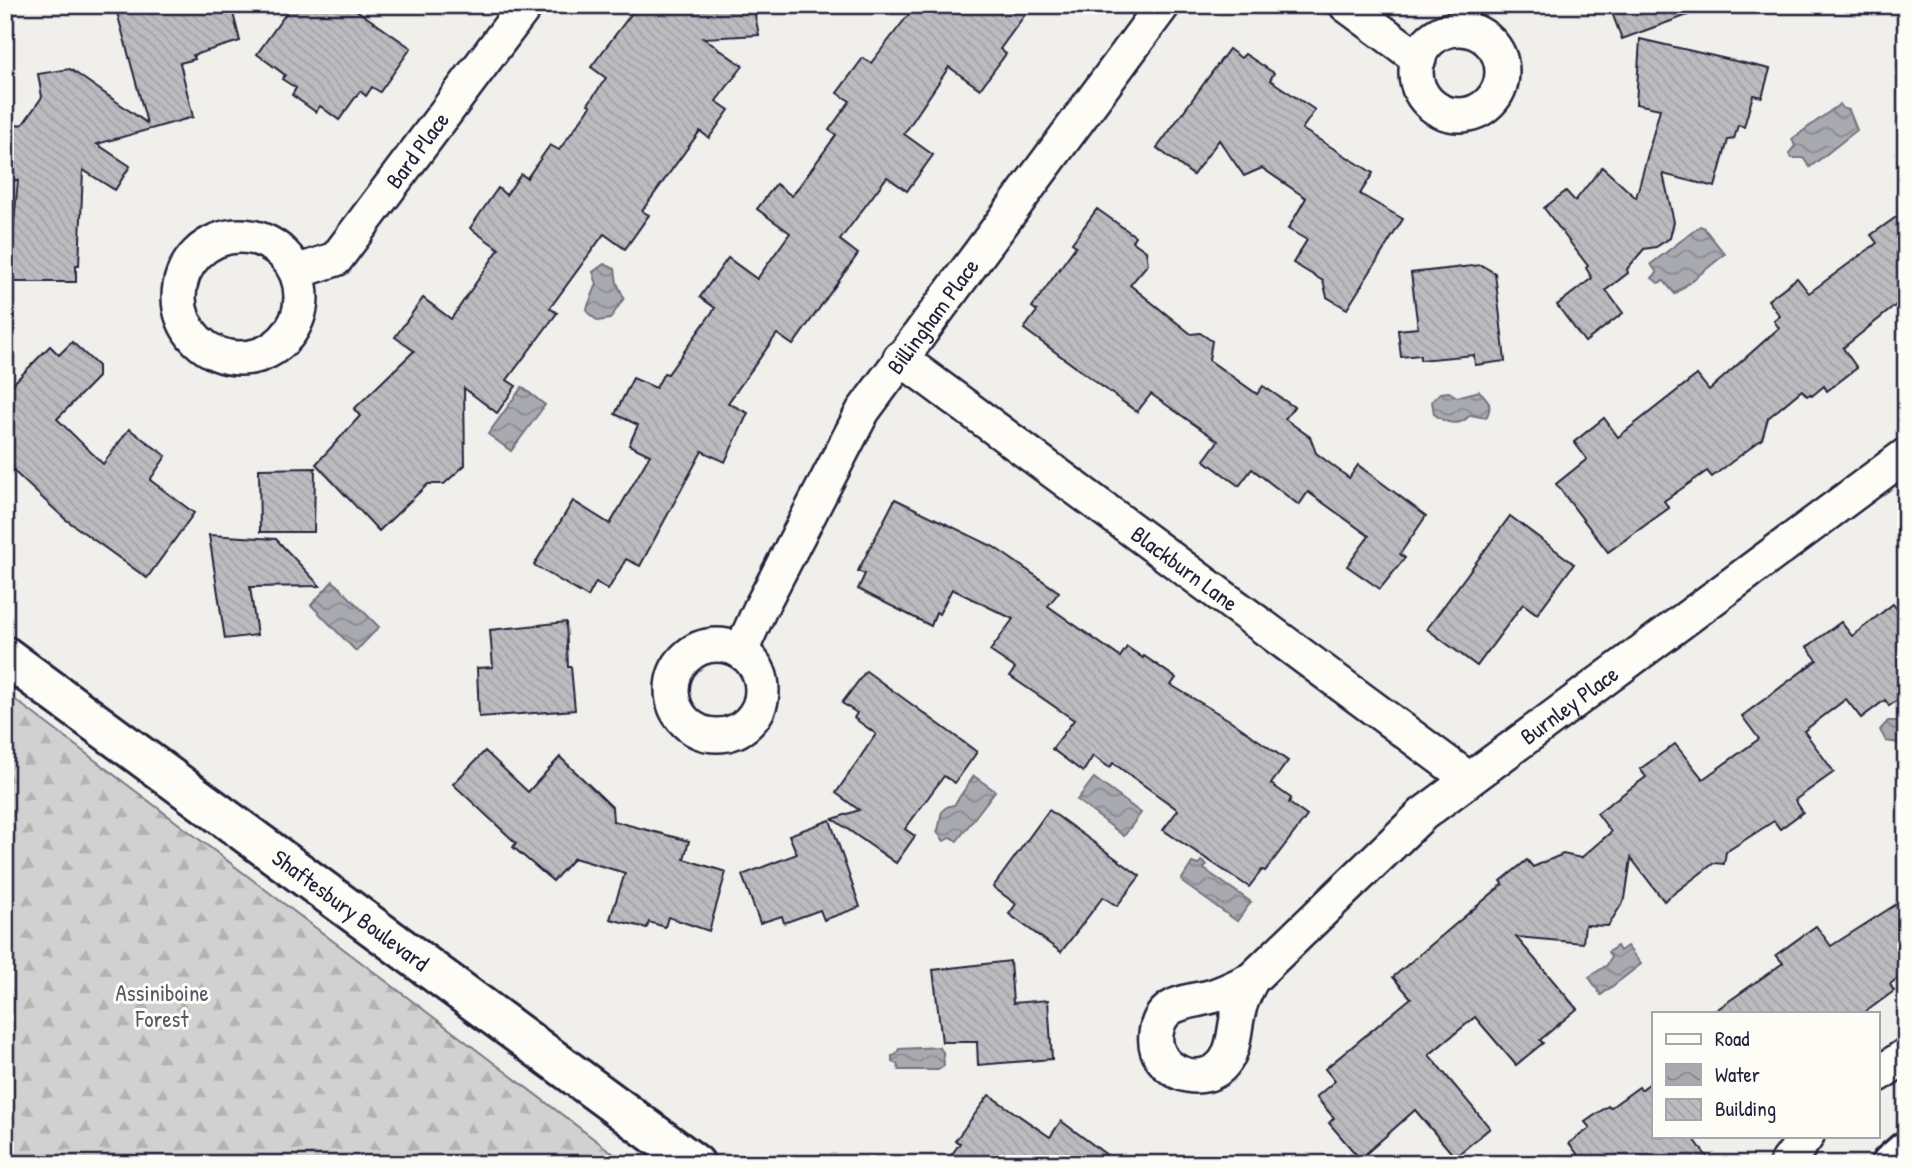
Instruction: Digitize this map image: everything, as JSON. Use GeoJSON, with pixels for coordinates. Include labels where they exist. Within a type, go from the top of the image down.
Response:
{"type":"FeatureCollection","features":[{"type":"Feature","properties":{"kind":"street","name":"Bard Place"},"geometry":{"type":"LineString","coordinates":[[296,272],[336,259],[526,5]]}},
{"type":"Feature","properties":{"kind":"street","name":"Billingham Place"},"geometry":{"type":"LineString","coordinates":[[741,651],[863,411],[1163,5]]}},
{"type":"Feature","properties":{"kind":"street"},"geometry":{"type":"LineString","coordinates":[[1346,5],[1419,59]]}},
{"type":"Feature","properties":{"kind":"street","name":"Blackburn Lane"},"geometry":{"type":"LineString","coordinates":[[900,358],[1469,779]]}},
{"type":"Feature","properties":{"kind":"street","name":"Burnley Place"},"geometry":{"type":"LineString","coordinates":[[1252,979],[1423,814],[1906,455]]}},
{"type":"Feature","properties":{"kind":"street","name":"Shaftesbury Boulevard"},"geometry":{"type":"LineString","coordinates":[[5,656],[695,1164]]}},
{"type":"Feature","properties":{"kind":"street"},"geometry":{"type":"LineString","coordinates":[[1880,1074],[1906,1055]]}},
{"type":"Feature","properties":{"kind":"street"},"geometry":{"type":"LineString","coordinates":[[1786,1164],[1806,1138]]}},
{"type":"Feature","properties":{"kind":"street"},"geometry":{"type":"LineString","coordinates":[[1891,1164],[1906,1151]]}},
{"type":"Feature","properties":{"kind":"green space","name":"Assiniboine Forest"},"geometry":{"type":"Polygon","coordinates":[[[5,692],[627,1164],[5,1164],[5,692]]]}},
{"type":"Feature","properties":{"kind":"water"},"geometry":{"type":"Polygon","coordinates":[[[1840,104],[1842,108],[1849,110],[1857,130],[1810,167],[1803,158],[1792,158],[1789,153],[1795,146],[1792,139],[1840,104]]]}},
{"type":"Feature","properties":{"kind":"water"},"geometry":{"type":"Polygon","coordinates":[[[1700,226],[1725,254],[1675,294],[1664,281],[1658,283],[1652,278],[1657,273],[1651,264],[1700,226]]]}},
{"type":"Feature","properties":{"kind":"water"},"geometry":{"type":"Polygon","coordinates":[[[604,264],[615,269],[617,283],[624,298],[610,319],[598,321],[588,313],[587,308],[597,284],[593,272],[604,264]]]}},
{"type":"Feature","properties":{"kind":"water"},"geometry":{"type":"Polygon","coordinates":[[[522,387],[545,405],[511,451],[488,434],[522,387]]]}},
{"type":"Feature","properties":{"kind":"water"},"geometry":{"type":"Polygon","coordinates":[[[1479,391],[1489,403],[1486,418],[1470,415],[1453,423],[1434,414],[1432,401],[1440,393],[1449,392],[1457,397],[1479,391]]]}},
{"type":"Feature","properties":{"kind":"water"},"geometry":{"type":"Polygon","coordinates":[[[333,581],[379,627],[356,651],[311,605],[333,581]]]}},
{"type":"Feature","properties":{"kind":"water"},"geometry":{"type":"Polygon","coordinates":[[[1888,721],[1906,721],[1906,744],[1886,741],[1880,730],[1888,721]]]}},
{"type":"Feature","properties":{"kind":"water"},"geometry":{"type":"Polygon","coordinates":[[[974,776],[995,791],[957,841],[951,837],[944,841],[937,832],[942,812],[948,806],[954,805],[974,776]]]}},
{"type":"Feature","properties":{"kind":"water"},"geometry":{"type":"Polygon","coordinates":[[[1094,778],[1141,813],[1124,836],[1077,800],[1094,778]]]}},
{"type":"Feature","properties":{"kind":"water"},"geometry":{"type":"Polygon","coordinates":[[[1201,861],[1207,865],[1204,869],[1251,902],[1237,921],[1183,883],[1182,879],[1192,863],[1198,865],[1201,861]]]}},
{"type":"Feature","properties":{"kind":"water"},"geometry":{"type":"Polygon","coordinates":[[[1617,946],[1620,951],[1627,946],[1641,964],[1601,995],[1589,977],[1607,965],[1611,957],[1608,952],[1617,946]]]}},
{"type":"Feature","properties":{"kind":"water"},"geometry":{"type":"Polygon","coordinates":[[[939,1047],[943,1052],[944,1066],[938,1070],[899,1070],[897,1064],[892,1062],[892,1056],[896,1055],[899,1049],[939,1047]]]}},
{"type":"Feature","properties":{"kind":"building"},"geometry":{"type":"Polygon","coordinates":[[[115,5],[231,5],[240,41],[193,55],[195,59],[180,63],[193,117],[97,144],[130,166],[115,190],[83,170],[76,282],[5,282],[5,242],[12,243],[18,180],[5,182],[5,127],[23,124],[42,97],[38,74],[70,69],[147,123],[115,5]]]}},
{"type":"Feature","properties":{"kind":"building"},"geometry":{"type":"Polygon","coordinates":[[[292,5],[349,5],[411,48],[380,92],[372,87],[366,96],[360,91],[339,120],[320,106],[316,112],[292,95],[296,88],[282,79],[285,75],[257,54],[292,5]]]}},
{"type":"Feature","properties":{"kind":"building"},"geometry":{"type":"Polygon","coordinates":[[[638,5],[753,5],[759,35],[703,38],[743,66],[716,101],[729,110],[709,138],[700,131],[642,211],[649,215],[625,249],[604,234],[550,308],[557,313],[507,380],[516,386],[497,413],[464,388],[465,465],[444,484],[428,484],[379,531],[316,464],[360,416],[354,409],[414,351],[395,337],[423,298],[451,319],[499,249],[470,228],[498,188],[506,195],[521,174],[527,178],[550,145],[559,150],[591,106],[588,104],[606,78],[591,67],[638,5]]]}},
{"type":"Feature","properties":{"kind":"building"},"geometry":{"type":"Polygon","coordinates":[[[916,5],[1032,5],[1000,49],[1006,54],[980,89],[949,67],[904,134],[933,155],[907,191],[887,177],[840,240],[858,254],[793,345],[777,334],[728,403],[748,413],[725,462],[702,451],[640,566],[626,559],[608,590],[596,582],[588,597],[534,565],[573,501],[610,524],[650,455],[629,445],[638,425],[615,414],[633,378],[656,388],[664,373],[668,374],[715,308],[700,297],[728,258],[757,279],[790,233],[757,209],[776,184],[792,196],[836,135],[829,130],[850,101],[837,93],[863,58],[871,63],[916,5]]]}},
{"type":"Feature","properties":{"kind":"building"},"geometry":{"type":"Polygon","coordinates":[[[1609,5],[1703,5],[1704,9],[1622,39],[1609,5]]]}},
{"type":"Feature","properties":{"kind":"building"},"geometry":{"type":"Polygon","coordinates":[[[1640,39],[1770,69],[1762,97],[1753,95],[1744,127],[1738,125],[1734,139],[1728,140],[1715,187],[1663,174],[1674,222],[1670,238],[1656,247],[1644,249],[1627,269],[1628,273],[1606,290],[1623,313],[1585,342],[1557,305],[1592,278],[1586,268],[1588,266],[1544,208],[1566,191],[1575,201],[1602,167],[1636,198],[1660,109],[1636,104],[1640,39]]]}},
{"type":"Feature","properties":{"kind":"building"},"geometry":{"type":"Polygon","coordinates":[[[1229,49],[1241,58],[1245,54],[1274,73],[1270,80],[1315,110],[1302,129],[1373,173],[1360,194],[1403,219],[1347,309],[1327,297],[1323,281],[1293,263],[1307,240],[1288,229],[1306,198],[1262,168],[1244,176],[1219,140],[1193,175],[1157,148],[1229,49]]]}},
{"type":"Feature","properties":{"kind":"building"},"geometry":{"type":"Polygon","coordinates":[[[1097,209],[1135,236],[1132,241],[1146,251],[1148,264],[1130,285],[1191,334],[1200,333],[1212,341],[1209,360],[1257,394],[1263,386],[1294,407],[1285,419],[1310,437],[1316,453],[1349,478],[1358,465],[1426,516],[1400,554],[1405,558],[1380,589],[1347,566],[1369,536],[1308,492],[1299,505],[1252,469],[1239,486],[1204,460],[1218,441],[1151,394],[1137,412],[1024,329],[1037,311],[1032,307],[1076,246],[1072,243],[1097,209]]]}},
{"type":"Feature","properties":{"kind":"building"},"geometry":{"type":"Polygon","coordinates":[[[1906,210],[1906,297],[1843,348],[1857,368],[1827,391],[1824,386],[1812,396],[1807,396],[1802,390],[1768,418],[1762,439],[1712,477],[1707,471],[1664,501],[1669,508],[1608,552],[1556,484],[1587,459],[1574,442],[1604,418],[1618,437],[1697,375],[1709,390],[1779,328],[1774,321],[1780,316],[1768,300],[1797,278],[1809,293],[1877,243],[1871,235],[1906,210]]]}},
{"type":"Feature","properties":{"kind":"building"},"geometry":{"type":"Polygon","coordinates":[[[1481,265],[1495,273],[1505,361],[1475,365],[1474,355],[1420,360],[1420,355],[1401,357],[1398,330],[1418,328],[1411,273],[1481,265]]]}},
{"type":"Feature","properties":{"kind":"building"},"geometry":{"type":"Polygon","coordinates":[[[72,342],[98,366],[98,377],[57,419],[103,464],[129,429],[166,456],[150,480],[194,513],[147,578],[65,519],[5,463],[5,392],[50,346],[59,355],[72,342]]]}},
{"type":"Feature","properties":{"kind":"building"},"geometry":{"type":"Polygon","coordinates":[[[315,468],[314,532],[260,532],[259,469],[315,468]]]}},
{"type":"Feature","properties":{"kind":"building"},"geometry":{"type":"Polygon","coordinates":[[[895,499],[994,547],[1059,592],[1048,606],[1120,657],[1127,647],[1143,658],[1144,656],[1176,678],[1171,685],[1231,721],[1288,761],[1271,784],[1291,798],[1289,803],[1307,816],[1265,871],[1262,870],[1249,887],[1163,830],[1178,810],[1113,763],[1110,768],[1093,756],[1083,772],[1052,749],[1074,720],[1010,676],[1015,668],[990,651],[1013,619],[952,589],[939,614],[936,612],[931,626],[858,589],[865,574],[858,571],[895,499]]]}},
{"type":"Feature","properties":{"kind":"building"},"geometry":{"type":"Polygon","coordinates":[[[1510,516],[1574,564],[1537,614],[1523,604],[1477,666],[1427,629],[1510,516]]]}},
{"type":"Feature","properties":{"kind":"building"},"geometry":{"type":"Polygon","coordinates":[[[209,535],[276,539],[320,586],[250,587],[257,635],[225,639],[209,535]]]}},
{"type":"Feature","properties":{"kind":"building"},"geometry":{"type":"Polygon","coordinates":[[[1893,604],[1906,621],[1906,694],[1889,706],[1885,700],[1861,718],[1846,699],[1804,731],[1834,772],[1795,800],[1803,812],[1780,829],[1774,821],[1726,852],[1724,864],[1714,863],[1664,901],[1631,858],[1625,899],[1608,926],[1585,925],[1583,943],[1516,937],[1577,1009],[1540,1040],[1543,1043],[1516,1065],[1475,1017],[1429,1055],[1490,1128],[1455,1157],[1415,1110],[1360,1159],[1329,1123],[1334,1118],[1316,1097],[1335,1081],[1325,1069],[1411,998],[1393,977],[1503,884],[1501,881],[1527,860],[1533,867],[1563,854],[1581,858],[1611,832],[1597,813],[1646,777],[1640,769],[1675,744],[1703,779],[1759,739],[1742,716],[1817,660],[1807,647],[1841,622],[1852,636],[1893,604]]]}},
{"type":"Feature","properties":{"kind":"building"},"geometry":{"type":"Polygon","coordinates":[[[566,622],[568,667],[571,667],[575,710],[479,717],[477,668],[493,667],[490,630],[566,622]]]}},
{"type":"Feature","properties":{"kind":"building"},"geometry":{"type":"Polygon","coordinates":[[[866,671],[977,752],[955,783],[944,776],[905,829],[915,836],[896,863],[833,819],[859,810],[836,793],[876,734],[854,718],[857,713],[842,703],[866,671]]]}},
{"type":"Feature","properties":{"kind":"building"},"geometry":{"type":"Polygon","coordinates":[[[485,751],[528,792],[560,757],[612,807],[613,821],[689,841],[684,859],[726,872],[709,931],[668,917],[665,927],[649,922],[647,928],[610,919],[625,873],[574,858],[553,881],[513,847],[516,843],[453,784],[485,751]]]}},
{"type":"Feature","properties":{"kind":"building"},"geometry":{"type":"Polygon","coordinates":[[[1049,810],[1140,876],[1117,906],[1103,897],[1061,952],[1009,914],[1016,904],[993,887],[1049,810]]]}},
{"type":"Feature","properties":{"kind":"building"},"geometry":{"type":"Polygon","coordinates":[[[830,820],[860,907],[824,920],[820,910],[784,923],[782,916],[760,923],[742,875],[797,854],[789,835],[830,820]]]}},
{"type":"Feature","properties":{"kind":"building"},"geometry":{"type":"Polygon","coordinates":[[[1906,898],[1906,972],[1890,984],[1894,991],[1865,1012],[1713,1012],[1783,963],[1776,955],[1816,926],[1831,946],[1906,898]]]}},
{"type":"Feature","properties":{"kind":"building"},"geometry":{"type":"Polygon","coordinates":[[[1010,961],[1013,1003],[1048,1000],[1052,1059],[978,1065],[977,1042],[942,1042],[933,970],[1010,961]]]}},
{"type":"Feature","properties":{"kind":"building"},"geometry":{"type":"Polygon","coordinates":[[[1652,1082],[1652,1138],[1693,1138],[1712,1164],[1585,1164],[1569,1143],[1590,1128],[1585,1122],[1639,1087],[1641,1090],[1652,1082]]]}},
{"type":"Feature","properties":{"kind":"building"},"geometry":{"type":"Polygon","coordinates":[[[989,1095],[1050,1137],[1061,1121],[1119,1164],[945,1164],[960,1143],[955,1141],[989,1095]]]}}]}
